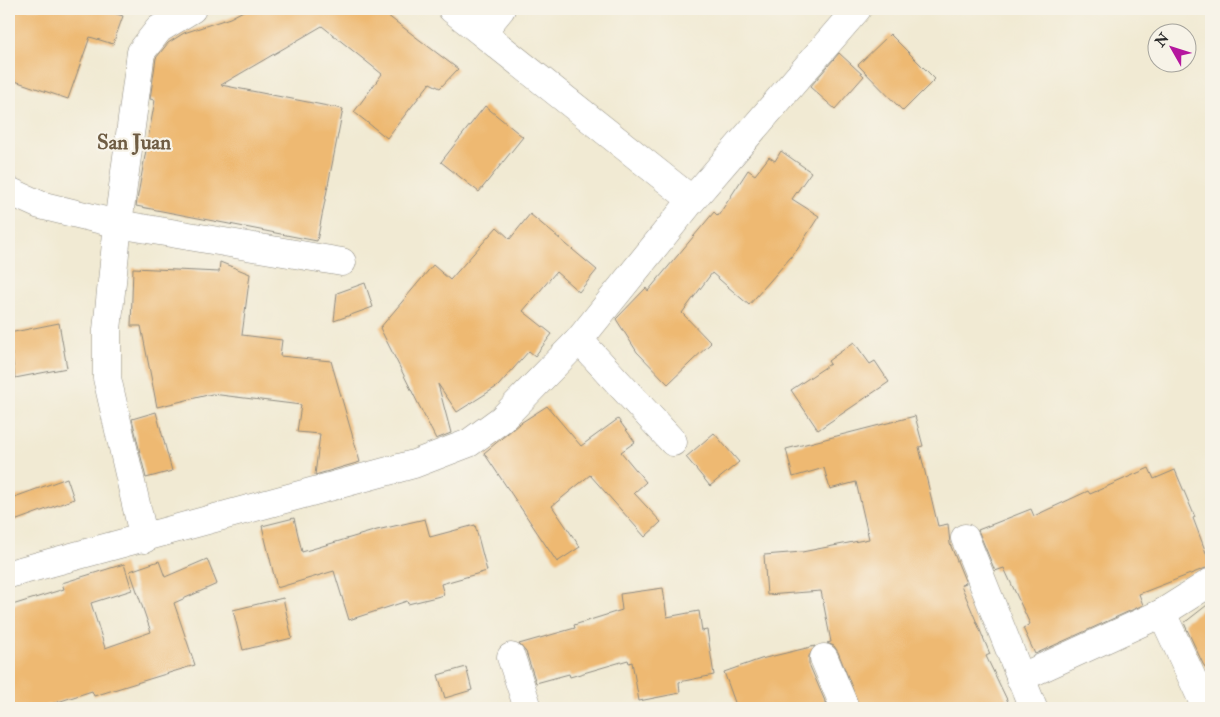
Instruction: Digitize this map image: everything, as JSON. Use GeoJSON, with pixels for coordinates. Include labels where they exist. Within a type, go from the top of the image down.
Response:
{"type":"FeatureCollection","features":[{"type":"Feature","properties":{"kind":"street"},"geometry":{"type":"LineString","coordinates":[[144,539],[106,378],[107,330],[118,224],[141,52],[159,29],[192,9]]}},
{"type":"Feature","properties":{"kind":"street"},"geometry":{"type":"LineString","coordinates":[[452,9],[692,200]]}},
{"type":"Feature","properties":{"kind":"street"},"geometry":{"type":"LineString","coordinates":[[482,32],[501,9]]}},
{"type":"Feature","properties":{"kind":"street"},"geometry":{"type":"LineString","coordinates":[[9,574],[144,539],[414,464],[469,443],[502,419],[579,340],[692,200],[857,9]]}},
{"type":"Feature","properties":{"kind":"street"},"geometry":{"type":"LineString","coordinates":[[9,191],[40,205],[118,224],[342,262]]}},
{"type":"Feature","properties":{"kind":"street"},"geometry":{"type":"LineString","coordinates":[[579,340],[673,442]]}},
{"type":"Feature","properties":{"kind":"street"},"geometry":{"type":"LineString","coordinates":[[965,538],[1032,708]]}},
{"type":"Feature","properties":{"kind":"street"},"geometry":{"type":"LineString","coordinates":[[1020,678],[1162,613],[1211,582]]}},
{"type":"Feature","properties":{"kind":"street"},"geometry":{"type":"LineString","coordinates":[[1162,613],[1206,708]]}},
{"type":"Feature","properties":{"kind":"street"},"geometry":{"type":"LineString","coordinates":[[512,657],[528,708]]}},
{"type":"Feature","properties":{"kind":"street"},"geometry":{"type":"LineString","coordinates":[[824,658],[845,708]]}},
{"type":"Feature","properties":{"kind":"building"},"geometry":{"type":"Polygon","coordinates":[[[9,9],[100,9],[123,16],[113,44],[90,37],[68,99],[9,79],[9,9]]]}},
{"type":"Feature","properties":{"kind":"building"},"geometry":{"type":"Polygon","coordinates":[[[247,9],[379,9],[458,69],[440,88],[430,83],[387,138],[354,112],[382,74],[322,26],[221,85],[343,109],[317,241],[136,206],[155,100],[150,99],[156,58],[168,43],[184,33],[230,18],[247,9]]]}},
{"type":"Feature","properties":{"kind":"building"},"geometry":{"type":"Polygon","coordinates":[[[890,34],[935,79],[903,111],[858,65],[890,34]]]}},
{"type":"Feature","properties":{"kind":"building"},"geometry":{"type":"Polygon","coordinates":[[[839,53],[864,76],[835,109],[810,87],[839,53]]]}},
{"type":"Feature","properties":{"kind":"building"},"geometry":{"type":"Polygon","coordinates":[[[485,106],[523,137],[479,192],[441,162],[485,106]]]}},
{"type":"Feature","properties":{"kind":"building"},"geometry":{"type":"Polygon","coordinates":[[[781,151],[811,172],[792,199],[819,216],[797,250],[749,305],[712,273],[682,313],[711,343],[668,384],[637,352],[616,319],[646,288],[648,291],[714,212],[718,216],[748,170],[755,175],[769,157],[775,161],[781,151]]]}},
{"type":"Feature","properties":{"kind":"building"},"geometry":{"type":"Polygon","coordinates":[[[530,214],[597,270],[579,292],[556,272],[523,311],[552,334],[535,356],[529,351],[498,386],[457,412],[438,384],[451,433],[436,439],[380,328],[433,265],[450,280],[497,227],[510,239],[530,214]]]}},
{"type":"Feature","properties":{"kind":"building"},"geometry":{"type":"Polygon","coordinates":[[[220,262],[250,274],[242,335],[282,340],[280,356],[331,361],[360,462],[315,475],[320,434],[297,432],[301,405],[212,394],[157,407],[141,326],[131,326],[133,268],[219,272],[220,262]]]}},
{"type":"Feature","properties":{"kind":"building"},"geometry":{"type":"Polygon","coordinates":[[[365,283],[373,307],[334,321],[337,293],[365,283]]]}},
{"type":"Feature","properties":{"kind":"building"},"geometry":{"type":"Polygon","coordinates":[[[59,323],[67,368],[15,378],[9,333],[59,323]]]}},
{"type":"Feature","properties":{"kind":"building"},"geometry":{"type":"Polygon","coordinates":[[[854,342],[870,364],[875,361],[889,382],[818,430],[791,390],[830,364],[828,361],[854,342]]]}},
{"type":"Feature","properties":{"kind":"building"},"geometry":{"type":"Polygon","coordinates":[[[547,406],[581,446],[618,419],[635,442],[621,452],[646,482],[634,493],[661,522],[645,537],[590,475],[552,506],[580,547],[557,562],[484,453],[519,424],[547,406]]]}},
{"type":"Feature","properties":{"kind":"building"},"geometry":{"type":"Polygon","coordinates":[[[156,412],[172,471],[146,478],[132,419],[156,412]]]}},
{"type":"Feature","properties":{"kind":"building"},"geometry":{"type":"Polygon","coordinates":[[[915,416],[923,446],[919,447],[938,526],[948,524],[950,544],[966,583],[961,585],[990,654],[986,656],[1011,708],[860,708],[838,652],[834,646],[827,643],[831,642],[821,591],[767,595],[764,555],[802,552],[869,539],[856,482],[830,489],[824,468],[793,477],[786,449],[915,416]]]}},
{"type":"Feature","properties":{"kind":"building"},"geometry":{"type":"Polygon","coordinates":[[[714,433],[739,462],[710,486],[686,457],[714,433]]]}},
{"type":"Feature","properties":{"kind":"building"},"geometry":{"type":"Polygon","coordinates":[[[1149,468],[1154,479],[1175,470],[1195,517],[1193,518],[1211,566],[1139,594],[1143,605],[1035,654],[1023,628],[1030,624],[1004,568],[995,571],[978,530],[1031,509],[1034,516],[1088,491],[1090,494],[1149,468]]]}},
{"type":"Feature","properties":{"kind":"building"},"geometry":{"type":"Polygon","coordinates":[[[67,478],[74,499],[9,523],[9,499],[67,478]]]}},
{"type":"Feature","properties":{"kind":"building"},"geometry":{"type":"Polygon","coordinates":[[[294,518],[302,552],[377,530],[425,519],[430,537],[475,525],[487,571],[441,584],[444,595],[408,604],[407,601],[349,620],[334,571],[277,588],[262,526],[294,518]]]}},
{"type":"Feature","properties":{"kind":"building"},"geometry":{"type":"Polygon","coordinates":[[[207,559],[217,584],[174,603],[195,665],[94,696],[92,691],[39,708],[9,708],[9,606],[64,589],[62,583],[124,564],[132,590],[91,603],[105,648],[151,632],[130,571],[159,561],[165,577],[207,559]]]}},
{"type":"Feature","properties":{"kind":"building"},"geometry":{"type":"Polygon","coordinates":[[[663,588],[667,617],[699,611],[702,631],[707,630],[714,675],[679,682],[680,693],[639,701],[632,662],[629,663],[628,660],[570,677],[569,674],[536,683],[526,652],[519,644],[575,628],[574,625],[622,610],[620,594],[663,588]]]}},
{"type":"Feature","properties":{"kind":"building"},"geometry":{"type":"Polygon","coordinates":[[[283,598],[292,638],[243,650],[233,610],[283,598]]]}},
{"type":"Feature","properties":{"kind":"building"},"geometry":{"type":"Polygon","coordinates":[[[1211,602],[1211,675],[1203,664],[1184,623],[1211,602]]]}},
{"type":"Feature","properties":{"kind":"building"},"geometry":{"type":"Polygon","coordinates":[[[815,646],[809,656],[809,664],[828,708],[737,708],[724,672],[761,659],[815,646]]]}},
{"type":"Feature","properties":{"kind":"building"},"geometry":{"type":"Polygon","coordinates":[[[466,667],[472,690],[445,698],[438,675],[466,667]]]}},
{"type":"Feature","properties":{"kind":"district","name":"San Juan"},"geometry":{"type":"Point","coordinates":[134,142]}}]}
